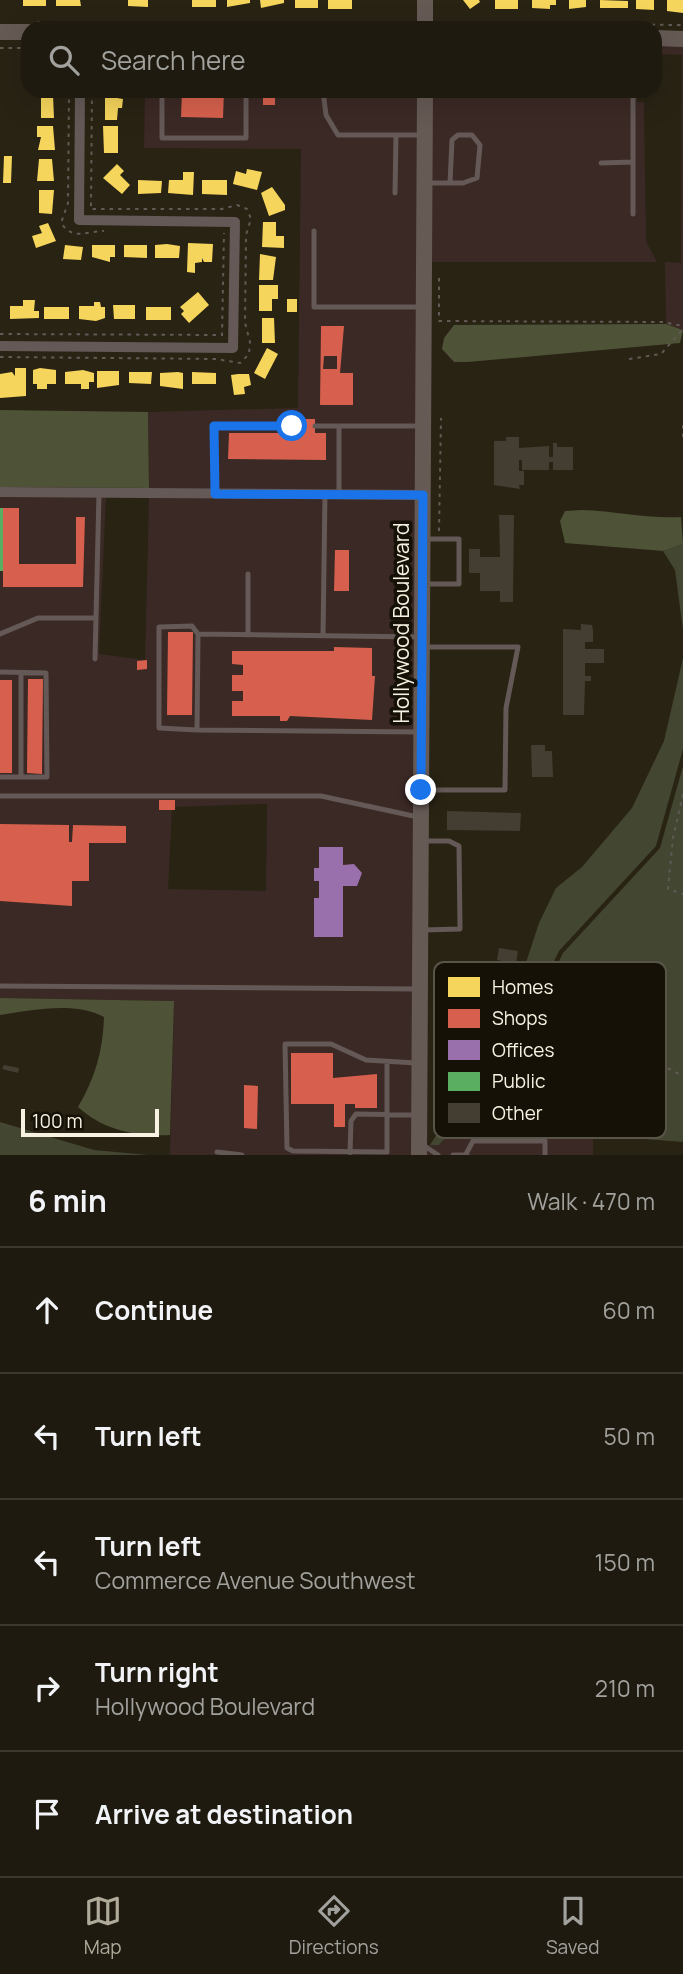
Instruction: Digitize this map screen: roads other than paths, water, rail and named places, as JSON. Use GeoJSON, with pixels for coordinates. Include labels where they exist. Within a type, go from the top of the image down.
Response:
{"type":"FeatureCollection","features":[{"type":"Feature","properties":{"kind":"street"},"geometry":{"type":"LineString","coordinates":[[425,0],[425,21]]}},
{"type":"Feature","properties":{"kind":"street"},"geometry":{"type":"LineString","coordinates":[[0,32],[21,28]]}},
{"type":"Feature","properties":{"kind":"street"},"geometry":{"type":"LineString","coordinates":[[662,38],[683,38]]}},
{"type":"Feature","properties":{"kind":"street"},"geometry":{"type":"LineString","coordinates":[[0,346],[233,348],[228,335],[235,222],[79,220],[80,98]]}},
{"type":"Feature","properties":{"kind":"street","name":"Hollywood Boulevard"},"geometry":{"type":"LineString","coordinates":[[419,1149],[422,584],[431,539],[423,495],[425,98]]}},
{"type":"Feature","properties":{"kind":"street"},"geometry":{"type":"LineString","coordinates":[[0,492],[423,495]]}},
{"type":"Feature","properties":{"kind":"lane"},"geometry":{"type":"LineString","coordinates":[[162,98],[162,138],[246,138],[246,98]]}},
{"type":"Feature","properties":{"kind":"lane"},"geometry":{"type":"LineString","coordinates":[[325,98],[326,115],[338,135],[425,135]]}},
{"type":"Feature","properties":{"kind":"lane"},"geometry":{"type":"LineString","coordinates":[[633,215],[634,98]]}},
{"type":"Feature","properties":{"kind":"lane"},"geometry":{"type":"LineString","coordinates":[[424,183],[450,183],[472,182],[479,173],[480,145],[472,135],[465,133],[452,140],[450,183]]}},
{"type":"Feature","properties":{"kind":"lane"},"geometry":{"type":"LineString","coordinates":[[395,193],[396,136]]}},
{"type":"Feature","properties":{"kind":"lane"},"geometry":{"type":"LineString","coordinates":[[601,163],[633,162]]}},
{"type":"Feature","properties":{"kind":"lane"},"geometry":{"type":"LineString","coordinates":[[314,231],[314,307],[424,307]]}},
{"type":"Feature","properties":{"kind":"lane"},"geometry":{"type":"LineString","coordinates":[[215,494],[214,426],[292,426]]}},
{"type":"Feature","properties":{"kind":"lane"},"geometry":{"type":"LineString","coordinates":[[315,426],[423,426]]}},
{"type":"Feature","properties":{"kind":"lane"},"geometry":{"type":"LineString","coordinates":[[339,426],[339,495]]}},
{"type":"Feature","properties":{"kind":"lane"},"geometry":{"type":"LineString","coordinates":[[95,659],[99,493]]}},
{"type":"Feature","properties":{"kind":"lane"},"geometry":{"type":"LineString","coordinates":[[323,636],[325,494]]}},
{"type":"Feature","properties":{"kind":"lane"},"geometry":{"type":"LineString","coordinates":[[422,584],[459,584],[459,539],[431,539]]}},
{"type":"Feature","properties":{"kind":"lane"},"geometry":{"type":"LineString","coordinates":[[248,574],[248,635]]}},
{"type":"Feature","properties":{"kind":"lane"},"geometry":{"type":"LineString","coordinates":[[0,634],[38,618],[96,618]]}},
{"type":"Feature","properties":{"kind":"lane"},"geometry":{"type":"LineString","coordinates":[[197,730],[198,634],[192,626],[159,627],[159,728],[197,730],[421,732]]}},
{"type":"Feature","properties":{"kind":"lane"},"geometry":{"type":"LineString","coordinates":[[198,634],[323,636],[518,647],[506,708],[505,789],[421,790]]}},
{"type":"Feature","properties":{"kind":"lane"},"geometry":{"type":"LineString","coordinates":[[0,672],[46,673],[47,777],[0,777]]}},
{"type":"Feature","properties":{"kind":"lane"},"geometry":{"type":"LineString","coordinates":[[21,673],[21,777]]}},
{"type":"Feature","properties":{"kind":"lane"},"geometry":{"type":"LineString","coordinates":[[0,796],[321,796],[421,818]]}},
{"type":"Feature","properties":{"kind":"lane"},"geometry":{"type":"LineString","coordinates":[[420,930],[460,929],[459,846],[449,841],[421,841]]}},
{"type":"Feature","properties":{"kind":"lane"},"geometry":{"type":"LineString","coordinates":[[0,986],[420,989]]}},
{"type":"Feature","properties":{"kind":"lane"},"geometry":{"type":"LineString","coordinates":[[387,1061],[387,1152],[293,1152],[287,1148],[285,1044],[331,1044],[366,1060],[387,1061],[419,1063]]}},
{"type":"Feature","properties":{"kind":"lane"},"geometry":{"type":"LineString","coordinates":[[350,1153],[351,1121],[356,1114],[419,1115]]}},
{"type":"Feature","properties":{"kind":"lane"},"geometry":{"type":"LineString","coordinates":[[453,1155],[466,1155],[473,1141],[545,1141],[545,1155]]}},
{"type":"Feature","properties":{"kind":"lane"},"geometry":{"type":"LineString","coordinates":[[419,1149],[438,1155]]}},
{"type":"Feature","properties":{"kind":"lane"},"geometry":{"type":"LineString","coordinates":[[217,1152],[242,1155]]}}]}
